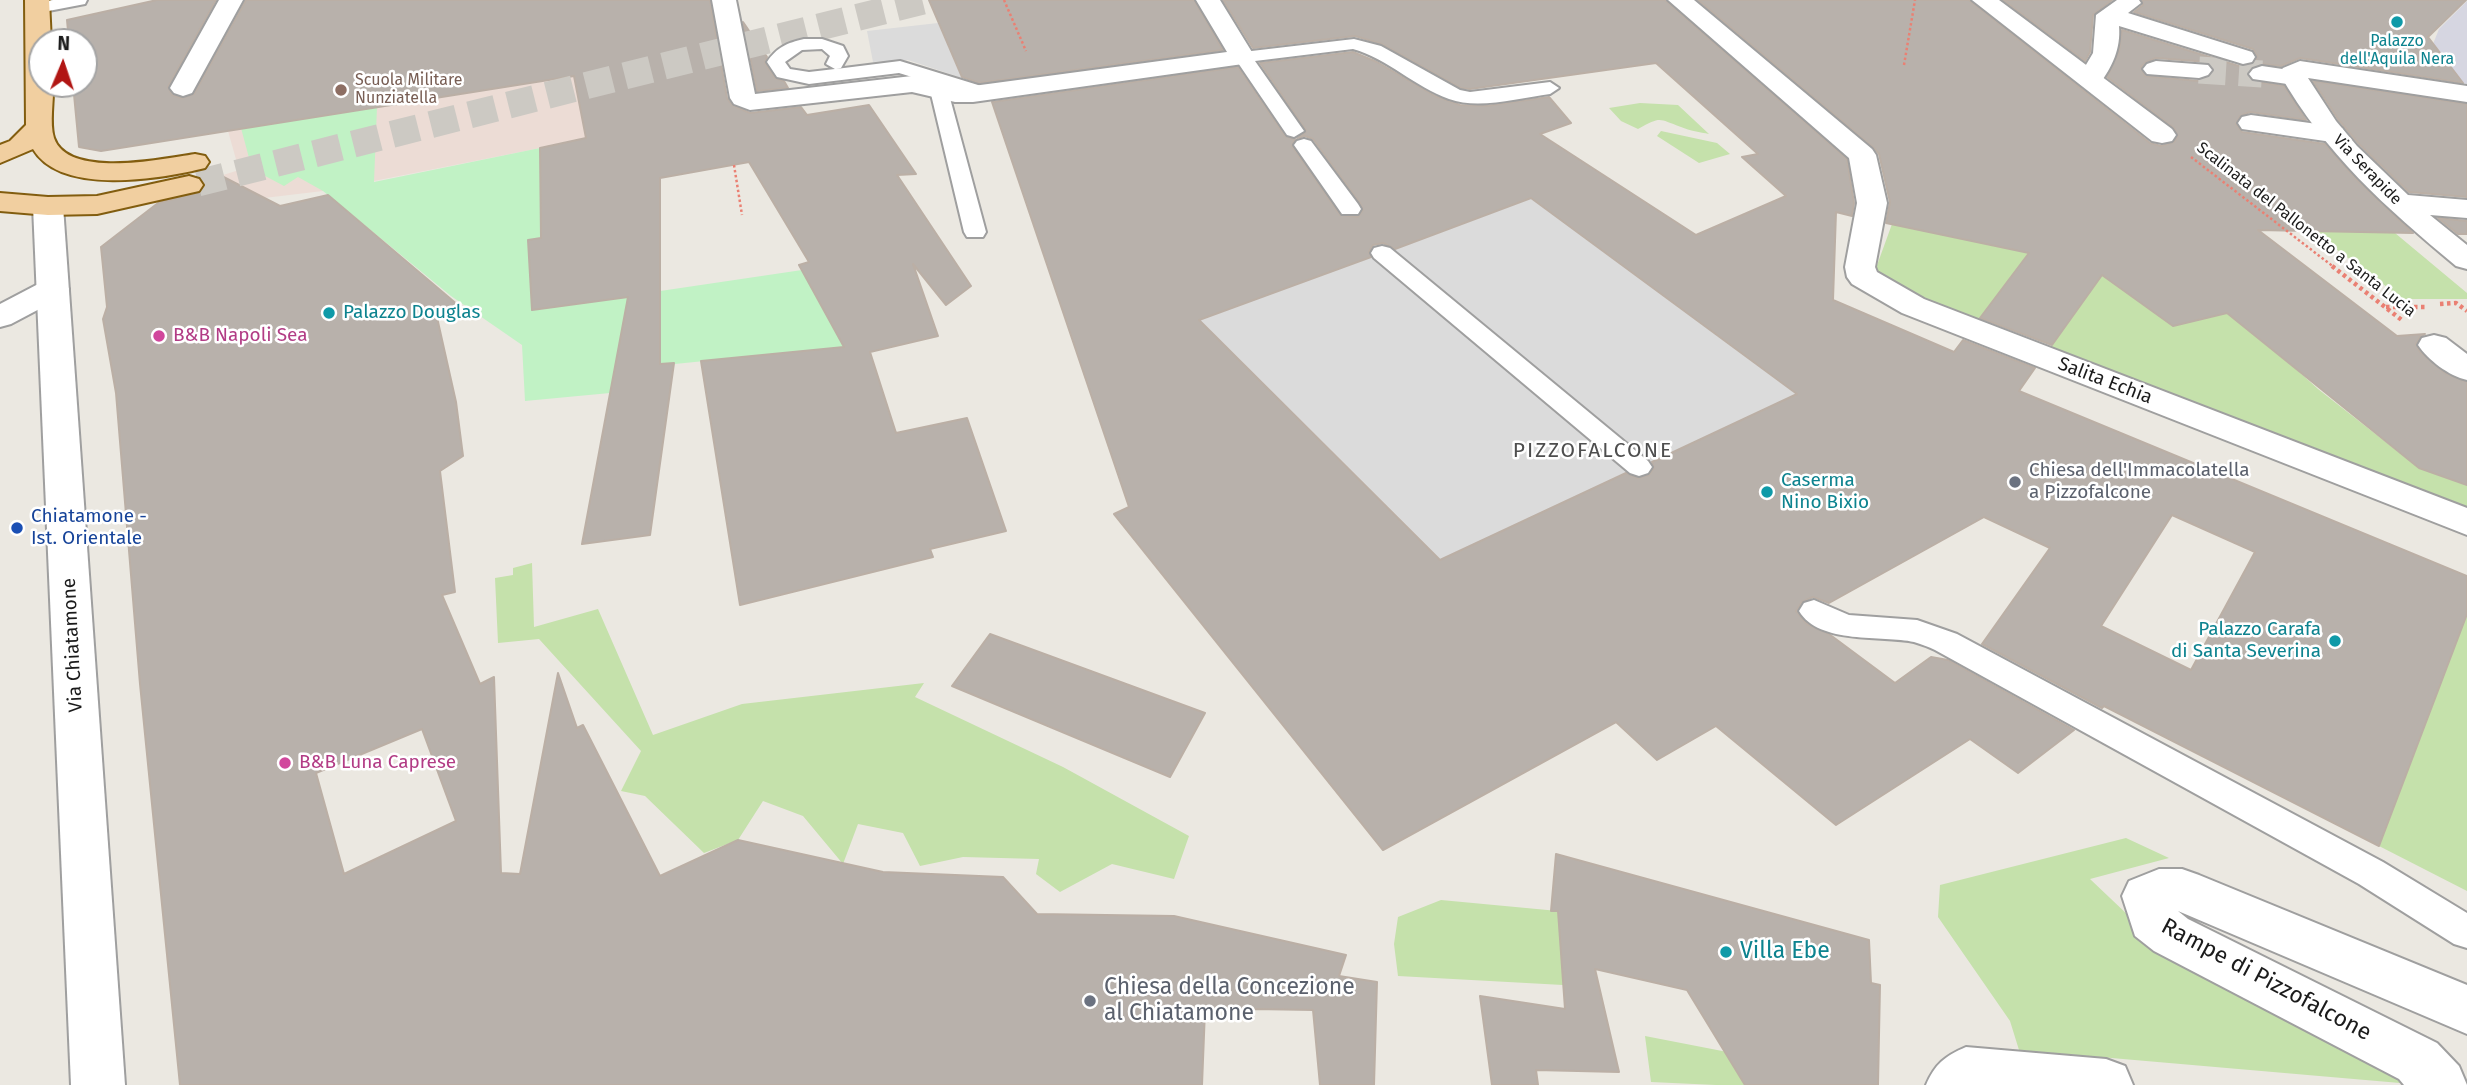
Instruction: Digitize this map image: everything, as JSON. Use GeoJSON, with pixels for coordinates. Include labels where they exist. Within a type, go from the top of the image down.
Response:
{"type":"FeatureCollection","features":[{"type":"Feature","properties":{"kind":"main road"},"geometry":{"type":"LineString","coordinates":[[0,202],[48,206],[108,203],[196,172],[116,171],[77,167],[52,154],[43,143],[40,127],[37,4]]}},
{"type":"Feature","properties":{"kind":"main road"},"geometry":{"type":"LineString","coordinates":[[0,155],[27,142],[40,127]]}},
{"type":"Feature","properties":{"kind":"street"},"geometry":{"type":"LineString","coordinates":[[183,88],[230,0]]}},
{"type":"Feature","properties":{"kind":"street"},"geometry":{"type":"LineString","coordinates":[[724,0],[743,99],[747,102],[904,84],[919,84],[955,94],[984,93],[1243,57],[1208,0]]}},
{"type":"Feature","properties":{"kind":"street","name":"Salita Echia"},"geometry":{"type":"LineString","coordinates":[[1680,0],[1862,155],[1872,203],[1860,267],[1863,277],[1913,306],[2467,522]]}},
{"type":"Feature","properties":{"kind":"street"},"geometry":{"type":"LineString","coordinates":[[1984,0],[2162,135]]}},
{"type":"Feature","properties":{"kind":"street"},"geometry":{"type":"LineString","coordinates":[[2090,80],[2106,50],[2108,15],[2134,0]]}},
{"type":"Feature","properties":{"kind":"street"},"geometry":{"type":"LineString","coordinates":[[2108,15],[2253,65],[2294,76],[2293,71],[2300,69],[2467,94]]}},
{"type":"Feature","properties":{"kind":"street"},"geometry":{"type":"LineString","coordinates":[[2156,69],[2199,70]]}},
{"type":"Feature","properties":{"kind":"street","name":"Via Serapide"},"geometry":{"type":"LineString","coordinates":[[2294,76],[2332,134],[2397,203],[2467,260]]}},
{"type":"Feature","properties":{"kind":"street"},"geometry":{"type":"LineString","coordinates":[[2251,123],[2332,134]]}},
{"type":"Feature","properties":{"kind":"street"},"geometry":{"type":"LineString","coordinates":[[2397,203],[2467,209]]}},
{"type":"Feature","properties":{"kind":"street","name":"Via Chiatamone"},"geometry":{"type":"LineString","coordinates":[[48,206],[98,1085]]}},
{"type":"Feature","properties":{"kind":"street"},"geometry":{"type":"LineString","coordinates":[[0,317],[53,289]]}},
{"type":"Feature","properties":{"kind":"street"},"geometry":{"type":"LineString","coordinates":[[2434,345],[2467,370]]}},
{"type":"Feature","properties":{"kind":"street","name":"Rampe di Pizzofalcone"},"geometry":{"type":"LineString","coordinates":[[2440,1085],[2418,1061],[2171,935],[2152,920],[2146,897],[2160,890],[2182,890],[2467,1010]]}},
{"type":"Feature","properties":{"kind":"street"},"geometry":{"type":"LineString","coordinates":[[1953,1085],[1966,1073],[2106,1085]]}},
{"type":"Feature","properties":{"kind":"lane"},"geometry":{"type":"LineString","coordinates":[[37,4],[79,0]]}},
{"type":"Feature","properties":{"kind":"lane"},"geometry":{"type":"LineString","coordinates":[[835,64],[839,56],[835,47],[810,44],[782,52],[777,59],[778,67],[789,76],[809,78],[894,66],[984,93]]}},
{"type":"Feature","properties":{"kind":"lane"},"geometry":{"type":"LineString","coordinates":[[1350,209],[1243,57],[1354,44],[1367,47],[1441,90],[1461,97],[1550,88]]}},
{"type":"Feature","properties":{"kind":"lane"},"geometry":{"type":"LineString","coordinates":[[939,90],[975,232]]}},
{"type":"Feature","properties":{"kind":"lane"},"geometry":{"type":"LineString","coordinates":[[1382,253],[1639,467]]}},
{"type":"Feature","properties":{"kind":"lane"},"geometry":{"type":"LineString","coordinates":[[1814,611],[1845,626],[1917,631],[1946,642],[2371,873],[2467,932]]}},
{"type":"Feature","properties":{"kind":"path"},"geometry":{"type":"LineString","coordinates":[[1004,0],[1029,58],[1043,63],[1051,84]]}},
{"type":"Feature","properties":{"kind":"path"},"geometry":{"type":"LineString","coordinates":[[1904,65],[1915,0]]}},
{"type":"Feature","properties":{"kind":"path","name":"Scalinata del Pallonetto a Santa Lucia"},"geometry":{"type":"LineString","coordinates":[[2162,135],[2434,345]]}},
{"type":"Feature","properties":{"kind":"path"},"geometry":{"type":"LineString","coordinates":[[734,165],[742,215]]}},
{"type":"Feature","properties":{"kind":"path"},"geometry":{"type":"LineString","coordinates":[[2439,304],[2456,303],[2467,312]]}},
{"type":"Feature","properties":{"kind":"path"},"geometry":{"type":"LineString","coordinates":[[2385,307],[2422,304]]}},
{"type":"Feature","properties":{"kind":"shaded area"},"geometry":{"type":"Polygon","coordinates":[[[285,0],[728,111],[323,191],[264,198],[220,176],[239,170],[228,131],[285,0]]]}},
{"type":"Feature","properties":{"kind":"shaded area"},"geometry":{"type":"Polygon","coordinates":[[[2467,1],[2467,84],[2284,52],[2453,70],[2433,44],[2439,29],[2467,1]]]}},
{"type":"Feature","properties":{"kind":"shaded area"},"geometry":{"type":"Polygon","coordinates":[[[938,23],[962,78],[908,60],[873,62],[867,31],[938,23]]]}},
{"type":"Feature","properties":{"kind":"shaded area"},"geometry":{"type":"Polygon","coordinates":[[[1531,198],[1797,394],[1440,560],[1199,320],[1531,198]]]}},
{"type":"Feature","properties":{"kind":"green space"},"geometry":{"type":"Polygon","coordinates":[[[1640,103],[1678,105],[1709,134],[1660,120],[1638,129],[1621,121],[1609,108],[1640,103]]]}},
{"type":"Feature","properties":{"kind":"green space"},"geometry":{"type":"Polygon","coordinates":[[[377,107],[374,182],[540,148],[541,238],[528,241],[532,310],[802,270],[844,347],[615,370],[610,393],[525,401],[522,345],[451,296],[323,191],[298,177],[284,186],[252,169],[241,128],[377,107]]]}},
{"type":"Feature","properties":{"kind":"green space"},"geometry":{"type":"Polygon","coordinates":[[[1661,131],[1717,143],[1730,154],[1699,163],[1657,136],[1661,131]]]}},
{"type":"Feature","properties":{"kind":"green space"},"geometry":{"type":"Polygon","coordinates":[[[1945,215],[2073,253],[2173,326],[2233,312],[2318,389],[2419,468],[2467,485],[2467,508],[2050,348],[2063,329],[1992,302],[1978,321],[1872,279],[1892,224],[1942,235],[1945,215]]]}},
{"type":"Feature","properties":{"kind":"green space"},"geometry":{"type":"Polygon","coordinates":[[[2312,231],[2395,233],[2467,293],[2467,299],[2403,299],[2312,231]]]}},
{"type":"Feature","properties":{"kind":"green space"},"geometry":{"type":"Polygon","coordinates":[[[532,563],[534,627],[598,609],[653,735],[742,704],[924,683],[915,697],[1063,767],[1189,836],[1174,879],[1112,864],[1060,892],[1036,874],[1039,859],[963,857],[920,866],[903,833],[858,824],[843,864],[803,816],[763,801],[738,840],[704,853],[645,796],[621,791],[641,751],[539,639],[498,643],[495,578],[513,575],[513,568],[532,563]]]}},
{"type":"Feature","properties":{"kind":"green space"},"geometry":{"type":"Polygon","coordinates":[[[2467,614],[2467,891],[2379,846],[2467,614]]]}},
{"type":"Feature","properties":{"kind":"green space"},"geometry":{"type":"Polygon","coordinates":[[[2126,838],[2169,858],[2090,879],[2169,954],[2407,1072],[2400,1083],[2019,1050],[2010,1021],[1938,917],[1940,885],[2126,838]]]}},
{"type":"Feature","properties":{"kind":"green space"},"geometry":{"type":"Polygon","coordinates":[[[1441,900],[1558,911],[1563,985],[1398,976],[1394,944],[1398,917],[1441,900]]]}},
{"type":"Feature","properties":{"kind":"green space"},"geometry":{"type":"Polygon","coordinates":[[[1645,1036],[1820,1070],[1827,1085],[1651,1082],[1645,1036]]]}},
{"type":"Feature","properties":{"kind":"building"},"geometry":{"type":"Polygon","coordinates":[[[157,0],[216,0],[168,87],[172,95],[182,98],[194,94],[246,0],[710,0],[727,98],[732,105],[750,113],[801,107],[807,115],[869,105],[916,174],[897,175],[971,286],[946,305],[913,264],[938,336],[870,352],[896,433],[967,418],[1006,531],[930,549],[933,557],[740,605],[701,361],[844,347],[799,265],[809,262],[749,162],[660,178],[660,364],[674,363],[650,535],[582,544],[628,297],[532,310],[528,240],[541,238],[540,148],[586,138],[574,76],[101,151],[79,147],[74,98],[98,98],[98,28],[68,28],[67,20],[157,0]]]}},
{"type":"Feature","properties":{"kind":"building"},"geometry":{"type":"Polygon","coordinates":[[[929,0],[1194,0],[1223,50],[979,83],[962,77],[929,0]]]}},
{"type":"Feature","properties":{"kind":"building"},"geometry":{"type":"Polygon","coordinates":[[[1223,0],[1665,0],[1847,159],[1854,203],[1852,216],[1836,212],[1833,300],[1954,352],[1963,340],[2035,368],[2019,391],[2467,576],[2467,614],[2379,846],[2104,706],[2102,708],[1982,644],[2050,548],[1984,517],[1829,603],[1813,597],[1802,602],[1796,611],[1807,624],[1829,634],[1895,683],[1931,657],[1948,660],[2074,730],[2018,773],[1970,739],[1836,825],[1716,726],[1657,760],[1616,722],[1383,850],[1114,514],[1129,507],[992,102],[1238,67],[1285,136],[1295,139],[1292,146],[1340,215],[1358,217],[1363,210],[1360,203],[1313,139],[1305,136],[1297,138],[1306,130],[1260,63],[1353,52],[1377,62],[1435,96],[1460,105],[1486,106],[1549,97],[1571,123],[1540,134],[1696,235],[1786,196],[1742,157],[1758,154],[1656,63],[1470,89],[1461,88],[1382,44],[1355,36],[1253,48],[1223,0]],[[1531,198],[1395,249],[1383,243],[1373,245],[1369,252],[1371,257],[1199,320],[1440,560],[1626,473],[1638,478],[1649,475],[1654,468],[1652,462],[1797,394],[1531,198]],[[2172,515],[2101,626],[2191,670],[2255,552],[2172,515]]]}},
{"type":"Feature","properties":{"kind":"building"},"geometry":{"type":"Polygon","coordinates":[[[1698,0],[1969,0],[2150,143],[2161,146],[2174,142],[2178,136],[2174,128],[2107,77],[2119,51],[2122,30],[2242,67],[2254,63],[2257,56],[2253,49],[2134,12],[2143,5],[2142,0],[2466,0],[2428,37],[2463,83],[2300,58],[2281,66],[2261,64],[2247,72],[2251,81],[2284,86],[2306,120],[2250,112],[2240,116],[2236,124],[2242,132],[2325,144],[2357,180],[2413,233],[2258,230],[2397,336],[2425,334],[2416,344],[2420,352],[2445,373],[2467,382],[2467,485],[2419,468],[2227,313],[2173,326],[2102,275],[2052,345],[1980,318],[2029,253],[1886,223],[1890,202],[1879,154],[1698,0]],[[2156,58],[2141,67],[2145,76],[2199,81],[2209,77],[2215,70],[2208,62],[2156,58]]]}},
{"type":"Feature","properties":{"kind":"building"},"geometry":{"type":"Polygon","coordinates":[[[2003,0],[2112,0],[2093,15],[2090,52],[2085,61],[2003,0]]]}},
{"type":"Feature","properties":{"kind":"building"},"geometry":{"type":"Polygon","coordinates":[[[743,22],[767,57],[765,63],[775,78],[784,81],[788,88],[757,91],[743,22]]]}},
{"type":"Feature","properties":{"kind":"building"},"geometry":{"type":"Polygon","coordinates":[[[2313,81],[2467,104],[2467,197],[2409,192],[2359,144],[2338,119],[2313,81]]]}},
{"type":"Feature","properties":{"kind":"building"},"geometry":{"type":"Polygon","coordinates":[[[208,169],[280,206],[328,195],[459,306],[436,313],[456,402],[463,456],[440,471],[455,592],[442,595],[480,684],[494,677],[501,873],[520,874],[558,673],[577,728],[583,725],[660,876],[738,840],[883,872],[1003,877],[1037,914],[1174,916],[1346,955],[1339,976],[1377,982],[1374,1085],[1320,1085],[1313,1010],[1254,1009],[1205,1010],[1202,1085],[180,1085],[140,684],[116,393],[103,319],[107,307],[101,247],[158,203],[201,192],[205,184],[197,176],[208,169]],[[422,729],[316,773],[344,874],[456,821],[422,729]]]}},
{"type":"Feature","properties":{"kind":"building"},"geometry":{"type":"Polygon","coordinates":[[[2438,218],[2467,221],[2467,234],[2458,234],[2438,218]]]}},
{"type":"Feature","properties":{"kind":"building"},"geometry":{"type":"Polygon","coordinates":[[[990,634],[1205,713],[1170,777],[952,686],[990,634]]]}},
{"type":"Feature","properties":{"kind":"building","name":"Villa Ebe"},"geometry":{"type":"Polygon","coordinates":[[[1556,854],[1869,940],[1871,983],[1880,985],[1878,1085],[1745,1085],[1687,990],[1595,969],[1619,1072],[1536,1070],[1538,1085],[1492,1085],[1480,996],[1565,1009],[1558,911],[1551,911],[1556,854]]]}},
{"type":"Feature","properties":{"kind":"tunnel"},"geometry":{"type":"LineString","coordinates":[[198,183],[927,0]]}},
{"type":"Feature","properties":{"kind":"tunnel"},"geometry":{"type":"LineString","coordinates":[[2199,70],[2262,74]]}},
{"type":"Feature","properties":{"kind":"place","name":"Palazzo dell'Aquila Nera"},"geometry":{"type":"Point","coordinates":[2397,22]}},
{"type":"Feature","properties":{"kind":"place","name":"Scuola Militare Nunziatella"},"geometry":{"type":"Point","coordinates":[341,90]}},
{"type":"Feature","properties":{"kind":"place","name":"Palazzo Douglas"},"geometry":{"type":"Point","coordinates":[329,313]}},
{"type":"Feature","properties":{"kind":"place","name":"B&B Napoli Sea"},"geometry":{"type":"Point","coordinates":[159,336]}},
{"type":"Feature","properties":{"kind":"place","name":"Chiesa dell'Immacolatella a Pizzofalcone"},"geometry":{"type":"Point","coordinates":[2015,482]}},
{"type":"Feature","properties":{"kind":"place","name":"Caserma Nino Bixio"},"geometry":{"type":"Point","coordinates":[1767,492]}},
{"type":"Feature","properties":{"kind":"place","name":"Chiatamone - Ist. Orientale"},"geometry":{"type":"Point","coordinates":[17,528]}},
{"type":"Feature","properties":{"kind":"place","name":"Palazzo Carafa di Santa Severina"},"geometry":{"type":"Point","coordinates":[2335,641]}},
{"type":"Feature","properties":{"kind":"place","name":"B&B Luna Caprese"},"geometry":{"type":"Point","coordinates":[285,763]}},
{"type":"Feature","properties":{"kind":"place","name":"Villa Ebe"},"geometry":{"type":"Point","coordinates":[1726,952]}},
{"type":"Feature","properties":{"kind":"place","name":"Chiesa della Concezione al Chiatamone"},"geometry":{"type":"Point","coordinates":[1090,1001]}},
{"type":"Feature","properties":{"kind":"district","name":"PIZZOFALCONE"},"geometry":{"type":"Point","coordinates":[1593,451]}}]}
